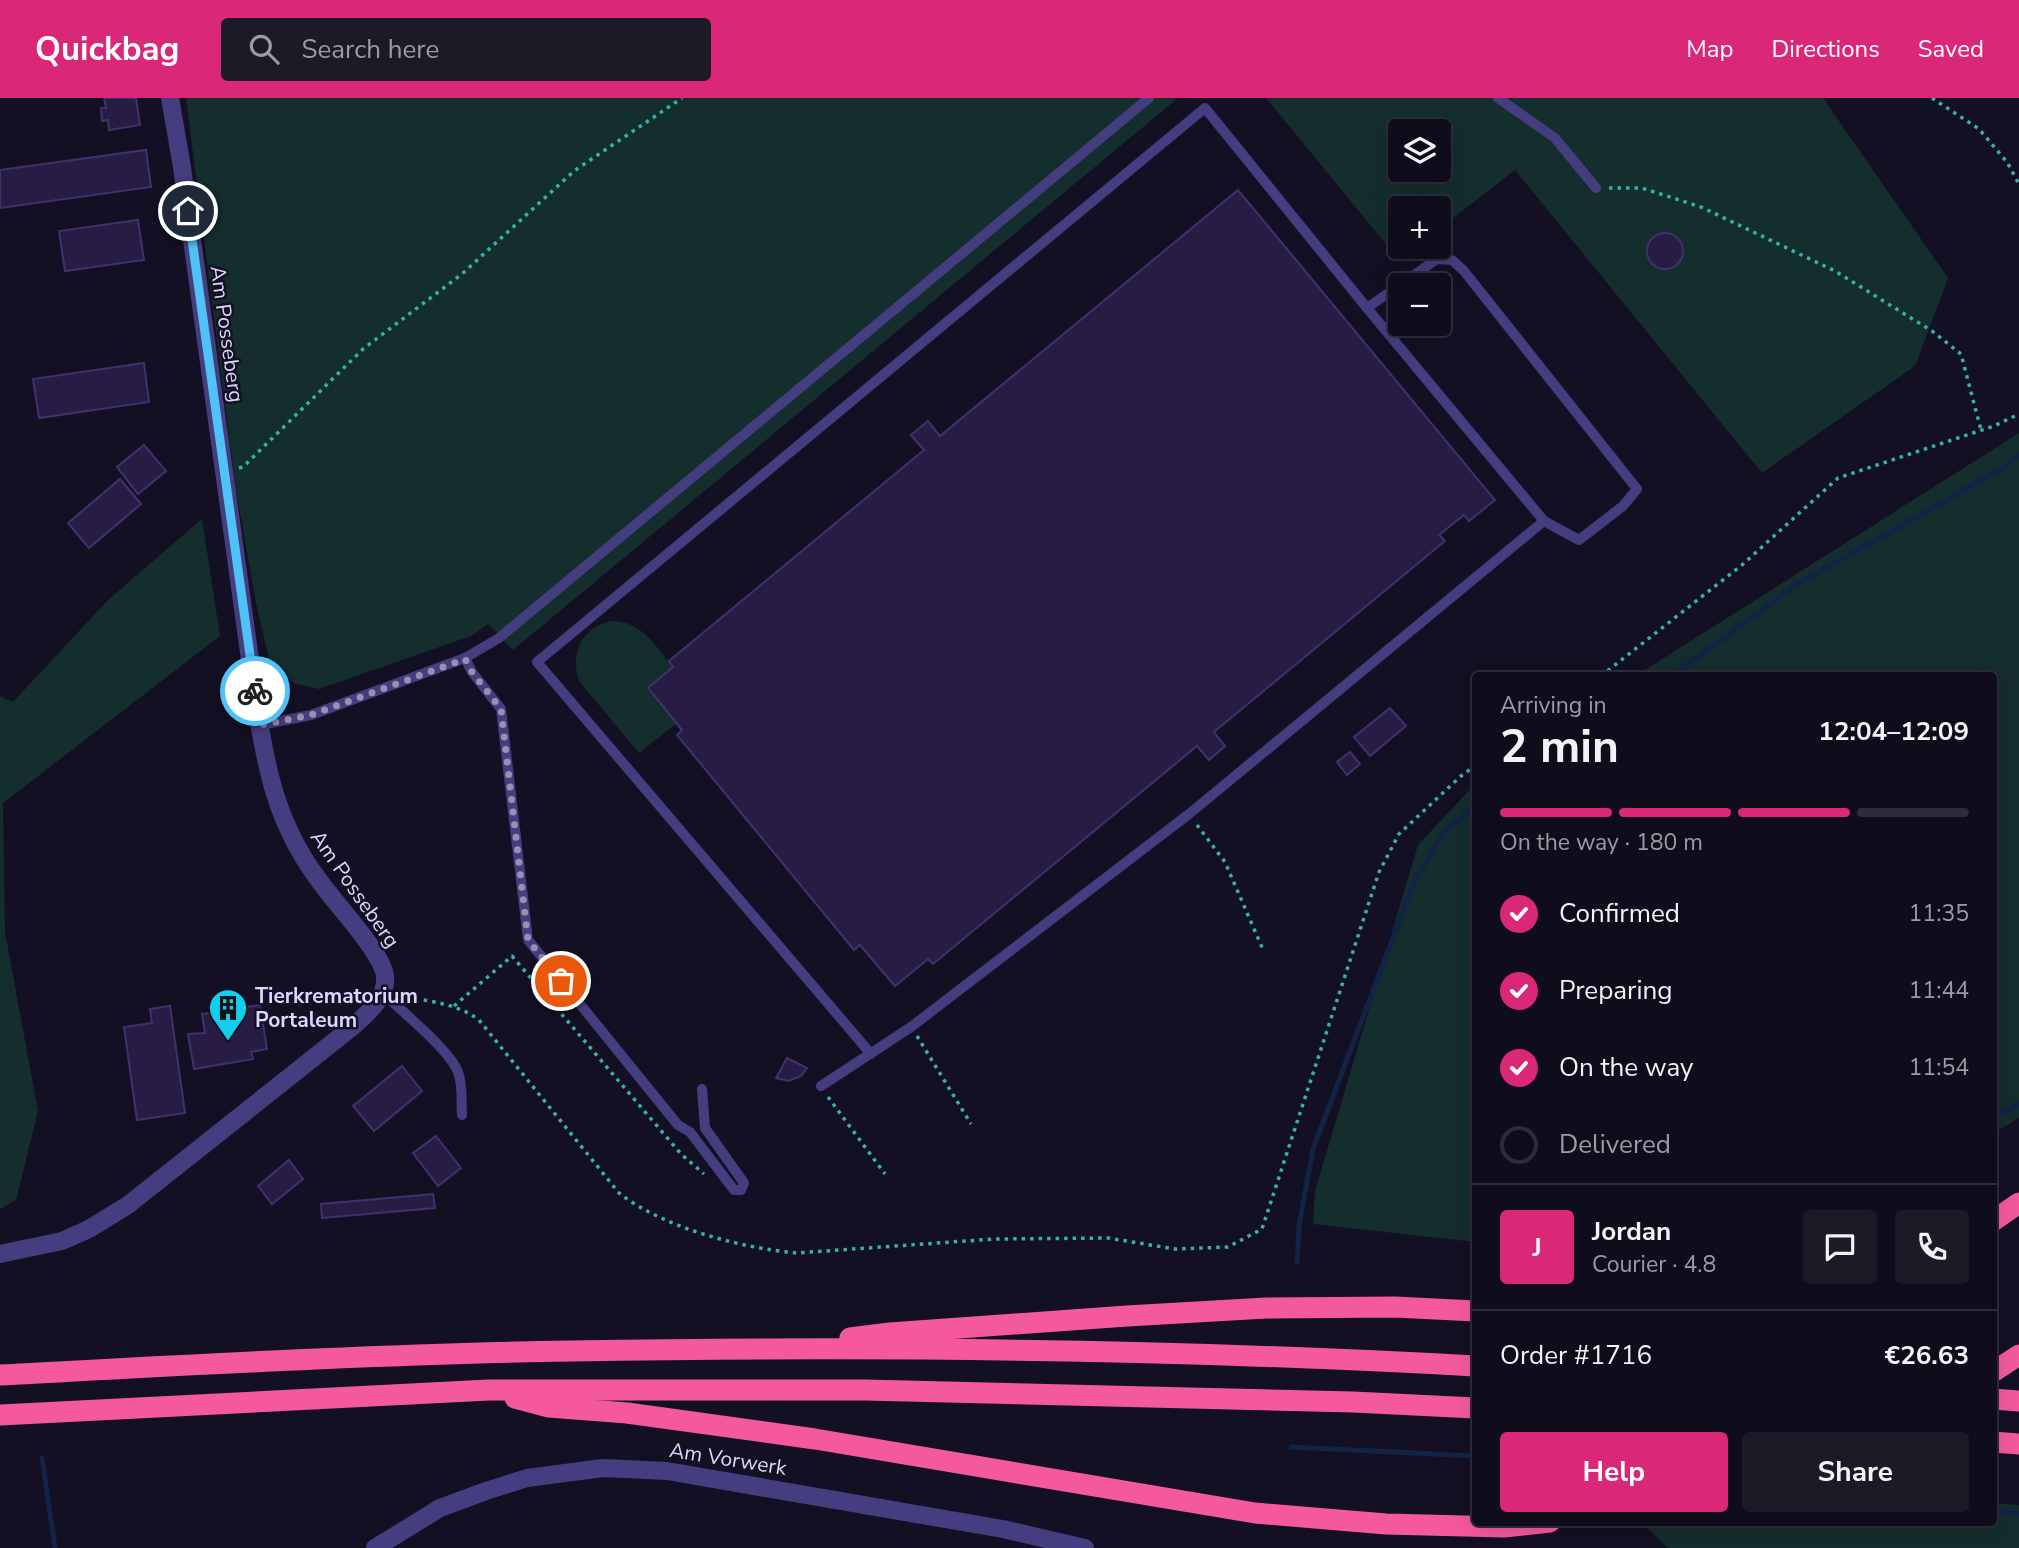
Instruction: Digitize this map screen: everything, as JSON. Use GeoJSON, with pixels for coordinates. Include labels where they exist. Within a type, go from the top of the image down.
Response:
{"type":"FeatureCollection","features":[{"type":"Feature","properties":{"kind":"highway"},"geometry":{"type":"LineString","coordinates":[[1997,1218],[2019,1203]]}},
{"type":"Feature","properties":{"kind":"highway"},"geometry":{"type":"LineString","coordinates":[[761,1349],[890,1333],[1266,1308],[1395,1307],[1472,1311]]}},
{"type":"Feature","properties":{"kind":"highway"},"geometry":{"type":"LineString","coordinates":[[0,1375],[567,1351],[761,1349],[1046,1350],[1323,1357],[1472,1366]]}},
{"type":"Feature","properties":{"kind":"highway"},"geometry":{"type":"LineString","coordinates":[[1997,1369],[2019,1355]]}},
{"type":"Feature","properties":{"kind":"highway"},"geometry":{"type":"LineString","coordinates":[[489,1390],[549,1407],[627,1413],[815,1439],[1255,1513],[1385,1524],[1513,1526]]}},
{"type":"Feature","properties":{"kind":"highway"},"geometry":{"type":"LineString","coordinates":[[0,1415],[489,1390],[866,1390],[1353,1402],[1472,1408]]}},
{"type":"Feature","properties":{"kind":"highway"},"geometry":{"type":"LineString","coordinates":[[1997,1399],[2019,1401]]}},
{"type":"Feature","properties":{"kind":"highway"},"geometry":{"type":"LineString","coordinates":[[1997,1442],[2019,1444]]}},
{"type":"Feature","properties":{"kind":"street","name":"Am Posseberg"},"geometry":{"type":"LineString","coordinates":[[170,98],[260,725],[272,789],[286,827],[304,859],[384,971],[383,993]]}},
{"type":"Feature","properties":{"kind":"street"},"geometry":{"type":"LineString","coordinates":[[0,1254],[62,1241],[89,1229],[128,1205],[351,1028],[368,1013],[383,993]]}},
{"type":"Feature","properties":{"kind":"street","name":"Am Vorwerk"},"geometry":{"type":"LineString","coordinates":[[375,1548],[440,1508],[486,1491],[527,1478],[603,1468],[667,1471],[1003,1529],[1085,1548]]}},
{"type":"Feature","properties":{"kind":"lane"},"geometry":{"type":"LineString","coordinates":[[260,725],[311,715],[465,659],[499,638],[1149,98]]}},
{"type":"Feature","properties":{"kind":"lane"},"geometry":{"type":"LineString","coordinates":[[1497,98],[1555,138],[1596,188]]}},
{"type":"Feature","properties":{"kind":"lane"},"geometry":{"type":"LineString","coordinates":[[871,1054],[537,662],[1205,108],[1367,308],[1544,521],[1579,540],[1623,506],[1637,489],[1464,271],[1452,260],[1437,259],[1367,308]]}},
{"type":"Feature","properties":{"kind":"lane"},"geometry":{"type":"LineString","coordinates":[[821,1086],[911,1027],[1189,814],[1544,521]]}},
{"type":"Feature","properties":{"kind":"lane"},"geometry":{"type":"LineString","coordinates":[[465,659],[501,709],[514,719]]}},
{"type":"Feature","properties":{"kind":"lane"},"geometry":{"type":"LineString","coordinates":[[501,709],[528,940],[678,1125],[690,1132],[734,1190],[741,1190],[744,1183],[705,1128],[702,1089]]}},
{"type":"Feature","properties":{"kind":"lane"},"geometry":{"type":"LineString","coordinates":[[383,993],[441,1049],[457,1069],[461,1085],[462,1115]]}},
{"type":"Feature","properties":{"kind":"path"},"geometry":{"type":"LineString","coordinates":[[224,474],[243,467],[363,349],[462,274],[574,171],[681,98]]}},
{"type":"Feature","properties":{"kind":"path"},"geometry":{"type":"LineString","coordinates":[[1932,98],[1979,129],[2007,162],[2019,184]]}},
{"type":"Feature","properties":{"kind":"path"},"geometry":{"type":"LineString","coordinates":[[1596,188],[1642,188],[1702,207],[1835,271],[1932,331],[1961,354],[1981,430]]}},
{"type":"Feature","properties":{"kind":"path"},"geometry":{"type":"LineString","coordinates":[[1606,672],[1742,565],[1838,478],[1981,430],[2019,414]]}},
{"type":"Feature","properties":{"kind":"path"},"geometry":{"type":"LineString","coordinates":[[383,993],[454,1006],[479,1020],[619,1193],[647,1211],[704,1234],[775,1251],[797,1253],[994,1239],[1108,1238],[1175,1249],[1228,1247],[1262,1229],[1379,872],[1399,834],[1472,768]]}},
{"type":"Feature","properties":{"kind":"path"},"geometry":{"type":"LineString","coordinates":[[1189,814],[1225,862],[1264,952]]}},
{"type":"Feature","properties":{"kind":"path"},"geometry":{"type":"LineString","coordinates":[[454,1006],[512,956],[681,1154],[730,1196],[734,1190]]}},
{"type":"Feature","properties":{"kind":"path"},"geometry":{"type":"LineString","coordinates":[[911,1027],[971,1124]]}},
{"type":"Feature","properties":{"kind":"path"},"geometry":{"type":"LineString","coordinates":[[821,1086],[885,1174]]}},
{"type":"Feature","properties":{"kind":"green space"},"geometry":{"type":"Polygon","coordinates":[[[186,98],[1178,98],[513,650],[488,624],[471,636],[319,689],[296,684],[280,673],[269,660],[256,603],[236,490],[186,98]]]}},
{"type":"Feature","properties":{"kind":"green space"},"geometry":{"type":"Polygon","coordinates":[[[1266,98],[1823,98],[1948,278],[1915,366],[1762,473],[1515,170],[1451,220],[1451,196],[1388,196],[1388,247],[1266,98]]]}},
{"type":"Feature","properties":{"kind":"green space"},"geometry":{"type":"Polygon","coordinates":[[[2019,433],[2019,1118],[1997,1131],[1997,672],[1642,672],[2019,433]]]}},
{"type":"Feature","properties":{"kind":"green space"},"geometry":{"type":"Polygon","coordinates":[[[202,519],[220,636],[3,803],[5,932],[38,1111],[16,1200],[0,1209],[0,696],[13,702],[108,600],[202,519]]]}},
{"type":"Feature","properties":{"kind":"green space"},"geometry":{"type":"Polygon","coordinates":[[[613,621],[623,622],[648,636],[673,667],[648,688],[677,723],[639,753],[579,681],[576,660],[581,642],[593,629],[613,621]]]}},
{"type":"Feature","properties":{"kind":"green space"},"geometry":{"type":"Polygon","coordinates":[[[1472,787],[1472,1242],[1313,1224],[1315,1191],[1418,845],[1472,787]]]}},
{"type":"Feature","properties":{"kind":"green space"},"geometry":{"type":"Polygon","coordinates":[[[1997,1503],[2019,1505],[2019,1548],[1668,1548],[1645,1526],[1997,1526],[1997,1503]]]}},
{"type":"Feature","properties":{"kind":"building"},"geometry":{"type":"Polygon","coordinates":[[[104,98],[136,98],[140,125],[109,130],[108,120],[102,121],[101,108],[106,108],[104,98]]]}},
{"type":"Feature","properties":{"kind":"building"},"geometry":{"type":"Polygon","coordinates":[[[146,150],[151,187],[0,208],[0,170],[146,150]]]}},
{"type":"Feature","properties":{"kind":"building"},"geometry":{"type":"Polygon","coordinates":[[[1238,190],[1495,500],[1469,521],[1464,515],[1439,535],[1445,541],[1214,732],[1225,746],[1209,760],[1197,746],[933,964],[928,959],[895,986],[860,945],[854,950],[677,735],[682,730],[648,688],[673,667],[669,661],[924,450],[911,435],[928,421],[940,436],[1238,190]]]}},
{"type":"Feature","properties":{"kind":"building"},"geometry":{"type":"Polygon","coordinates":[[[138,220],[144,260],[65,271],[59,231],[138,220]]]}},
{"type":"Feature","properties":{"kind":"building"},"geometry":{"type":"Polygon","coordinates":[[[1665,233],[1677,239],[1683,251],[1677,263],[1665,269],[1653,263],[1647,251],[1653,239],[1665,233]]]}},
{"type":"Feature","properties":{"kind":"building"},"geometry":{"type":"Polygon","coordinates":[[[144,363],[149,402],[39,418],[33,379],[144,363]]]}},
{"type":"Feature","properties":{"kind":"building"},"geometry":{"type":"Polygon","coordinates":[[[144,445],[166,471],[138,494],[117,467],[144,445]]]}},
{"type":"Feature","properties":{"kind":"building"},"geometry":{"type":"Polygon","coordinates":[[[120,479],[141,504],[89,548],[68,523],[120,479]]]}},
{"type":"Feature","properties":{"kind":"building"},"geometry":{"type":"Polygon","coordinates":[[[1390,708],[1406,726],[1370,756],[1354,737],[1390,708]]]}},
{"type":"Feature","properties":{"kind":"building"},"geometry":{"type":"Polygon","coordinates":[[[1350,752],[1360,764],[1347,775],[1337,762],[1350,752]]]}},
{"type":"Feature","properties":{"kind":"building","name":"Tierkrematorium Portaleum"},"geometry":{"type":"Polygon","coordinates":[[[260,1005],[267,1049],[251,1052],[253,1059],[194,1069],[188,1034],[205,1033],[202,1014],[260,1005]]]}},
{"type":"Feature","properties":{"kind":"building"},"geometry":{"type":"Polygon","coordinates":[[[170,1006],[185,1113],[137,1120],[124,1027],[152,1023],[150,1009],[170,1006]]]}},
{"type":"Feature","properties":{"kind":"building"},"geometry":{"type":"Polygon","coordinates":[[[787,1058],[807,1068],[801,1076],[789,1081],[776,1078],[787,1058]]]}},
{"type":"Feature","properties":{"kind":"building"},"geometry":{"type":"Polygon","coordinates":[[[402,1066],[422,1091],[374,1131],[353,1106],[402,1066]]]}},
{"type":"Feature","properties":{"kind":"building"},"geometry":{"type":"Polygon","coordinates":[[[436,1136],[461,1168],[438,1186],[413,1153],[436,1136]]]}},
{"type":"Feature","properties":{"kind":"building"},"geometry":{"type":"Polygon","coordinates":[[[289,1160],[303,1179],[272,1204],[258,1186],[289,1160]]]}},
{"type":"Feature","properties":{"kind":"building"},"geometry":{"type":"Polygon","coordinates":[[[433,1194],[435,1208],[322,1218],[321,1204],[433,1194]]]}},
{"type":"Feature","properties":{"kind":"waterway"},"geometry":{"type":"LineString","coordinates":[[1677,672],[1796,585],[2007,465],[2019,455]]}},
{"type":"Feature","properties":{"kind":"waterway"},"geometry":{"type":"LineString","coordinates":[[1297,1262],[1299,1226],[1313,1149],[1413,885],[1443,833],[1472,809]]}},
{"type":"Feature","properties":{"kind":"waterway"},"geometry":{"type":"LineString","coordinates":[[1997,1114],[2019,1105]]}},
{"type":"Feature","properties":{"kind":"waterway"},"geometry":{"type":"LineString","coordinates":[[1291,1447],[1472,1456]]}},
{"type":"Feature","properties":{"kind":"waterway"},"geometry":{"type":"LineString","coordinates":[[42,1458],[55,1548]]}},
{"type":"Feature","properties":{"kind":"waterway"},"geometry":{"type":"LineString","coordinates":[[1997,1511],[2019,1514]]}},
{"type":"Feature","properties":{"kind":"way so far"},"geometry":{"type":"LineString","coordinates":[[255,691],[260,725],[311,715],[465,659],[501,709],[528,940],[561,981]]}},
{"type":"Feature","properties":{"kind":"place","name":"Tierkrematorium Portaleum"},"geometry":{"type":"Point","coordinates":[228,1042]}},
{"type":"Feature","properties":{"kind":"route"},"geometry":{"type":"LineString","coordinates":[[188,211],[255,691]]}}]}
